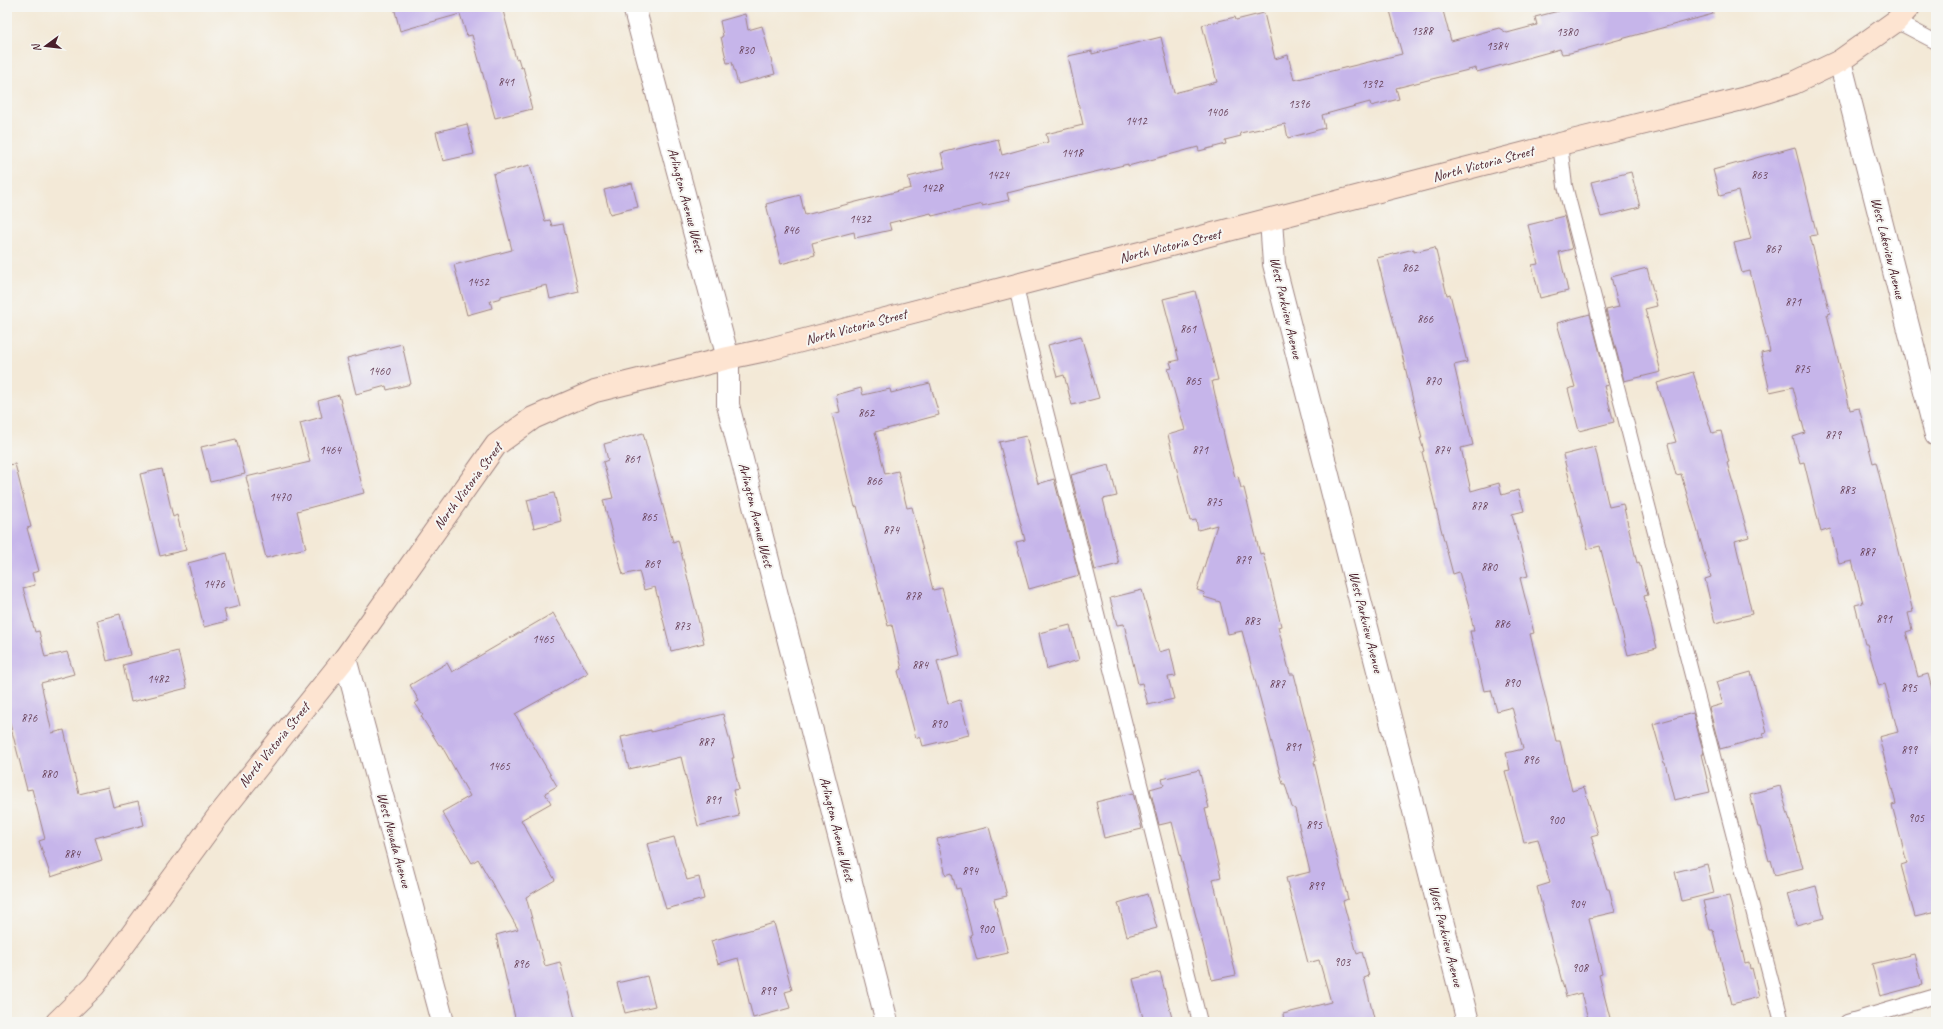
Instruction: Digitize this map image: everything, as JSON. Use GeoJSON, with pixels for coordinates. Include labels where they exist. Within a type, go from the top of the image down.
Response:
{"type":"FeatureCollection","features":[{"type":"Feature","properties":{"kind":"street","name":"Arlington Avenue West"},"geometry":{"type":"LineString","coordinates":[[634,7],[728,358],[728,405],[887,1022]]}},
{"type":"Feature","properties":{"kind":"street","name":"North Victoria Street"},"geometry":{"type":"LineString","coordinates":[[57,1022],[94,986],[216,819],[345,658],[496,445],[533,418],[595,391],[766,350],[1560,144],[1750,97],[1794,83],[1840,61],[1903,14]]}},
{"type":"Feature","properties":{"kind":"street","name":"West Lakeview Avenue"},"geometry":{"type":"LineString","coordinates":[[1840,61],[1936,435]]}},
{"type":"Feature","properties":{"kind":"street","name":"West Parkview Avenue"},"geometry":{"type":"LineString","coordinates":[[1271,220],[1274,264],[1468,1022]]}},
{"type":"Feature","properties":{"kind":"street","name":"West Nevada Avenue"},"geometry":{"type":"LineString","coordinates":[[345,658],[443,1022]]}},
{"type":"Feature","properties":{"kind":"lane"},"geometry":{"type":"LineString","coordinates":[[1903,14],[1936,42]]}},
{"type":"Feature","properties":{"kind":"lane"},"geometry":{"type":"LineString","coordinates":[[1560,144],[1565,186],[1782,1022]]}},
{"type":"Feature","properties":{"kind":"lane"},"geometry":{"type":"LineString","coordinates":[[1016,285],[1026,332],[1200,1022]]}},
{"type":"Feature","properties":{"kind":"lane"},"geometry":{"type":"LineString","coordinates":[[1847,1022],[1936,996]]}},
{"type":"Feature","properties":{"kind":"building"},"geometry":{"type":"Polygon","coordinates":[[[394,7],[502,7],[516,59],[518,58],[521,68],[523,67],[531,97],[529,98],[532,109],[495,118],[472,35],[467,36],[460,14],[400,31],[394,7]]]}},
{"type":"Feature","properties":{"kind":"building"},"geometry":{"type":"Polygon","coordinates":[[[1389,7],[1442,7],[1451,41],[1499,28],[1507,33],[1537,25],[1535,17],[1574,7],[1712,7],[1713,14],[1570,53],[1562,54],[1560,49],[1477,72],[1476,68],[1396,88],[1399,99],[1371,106],[1370,102],[1322,115],[1325,128],[1288,138],[1285,124],[1240,133],[1241,136],[1225,140],[1226,144],[1199,151],[1198,147],[1128,166],[1128,164],[1007,193],[1009,200],[982,206],[982,204],[932,216],[931,213],[889,223],[891,230],[855,238],[854,232],[812,243],[815,255],[781,264],[766,204],[800,195],[805,215],[911,188],[908,177],[945,168],[941,153],[998,139],[1002,155],[1048,142],[1046,134],[1083,125],[1068,56],[1092,51],[1092,54],[1161,37],[1174,93],[1217,82],[1202,25],[1235,17],[1236,20],[1264,13],[1275,59],[1288,55],[1294,80],[1402,54],[1389,7]]]}},
{"type":"Feature","properties":{"kind":"building"},"geometry":{"type":"Polygon","coordinates":[[[745,14],[748,30],[762,26],[775,74],[738,84],[732,62],[727,63],[721,37],[723,36],[720,21],[745,14]]]}},
{"type":"Feature","properties":{"kind":"building"},"geometry":{"type":"Polygon","coordinates":[[[467,124],[474,154],[443,161],[436,132],[467,124]]]}},
{"type":"Feature","properties":{"kind":"building"},"geometry":{"type":"Polygon","coordinates":[[[1795,147],[1817,235],[1810,236],[1830,313],[1827,314],[1850,410],[1859,408],[1873,463],[1876,462],[1913,612],[1908,613],[1912,630],[1906,632],[1918,677],[1928,674],[1936,704],[1936,912],[1915,917],[1901,865],[1907,863],[1892,805],[1896,804],[1879,737],[1898,732],[1885,684],[1879,686],[1867,644],[1865,644],[1855,605],[1863,603],[1852,561],[1839,564],[1830,529],[1821,532],[1804,462],[1800,463],[1793,437],[1805,433],[1793,387],[1770,392],[1761,353],[1770,351],[1750,271],[1742,273],[1734,243],[1751,239],[1738,191],[1720,196],[1713,170],[1795,147]]]}},
{"type":"Feature","properties":{"kind":"building"},"geometry":{"type":"Polygon","coordinates":[[[530,165],[545,221],[550,220],[552,226],[563,224],[579,292],[550,299],[547,285],[501,296],[501,298],[490,301],[492,308],[467,315],[454,265],[512,250],[493,174],[530,165]]]}},
{"type":"Feature","properties":{"kind":"building"},"geometry":{"type":"Polygon","coordinates":[[[1631,172],[1640,207],[1601,217],[1591,182],[1631,172]]]}},
{"type":"Feature","properties":{"kind":"building"},"geometry":{"type":"Polygon","coordinates":[[[632,183],[638,207],[610,214],[604,190],[632,183]]]}},
{"type":"Feature","properties":{"kind":"building"},"geometry":{"type":"Polygon","coordinates":[[[1564,216],[1572,249],[1559,252],[1568,291],[1540,298],[1532,265],[1538,264],[1528,225],[1564,216]]]}},
{"type":"Feature","properties":{"kind":"building"},"geometry":{"type":"Polygon","coordinates":[[[1435,247],[1447,295],[1450,294],[1467,362],[1454,365],[1473,445],[1461,448],[1471,491],[1499,483],[1502,495],[1518,490],[1524,511],[1512,514],[1528,576],[1520,578],[1534,633],[1530,634],[1556,741],[1560,741],[1572,791],[1584,787],[1598,834],[1591,836],[1607,889],[1609,889],[1615,912],[1589,918],[1602,974],[1599,975],[1611,1022],[1589,1022],[1581,993],[1566,997],[1537,887],[1550,883],[1538,839],[1524,842],[1505,771],[1510,770],[1506,753],[1523,749],[1512,707],[1497,711],[1491,690],[1484,691],[1470,631],[1474,631],[1468,603],[1459,572],[1453,574],[1440,525],[1422,452],[1424,451],[1420,438],[1422,438],[1377,258],[1414,249],[1414,252],[1435,247]]]}},
{"type":"Feature","properties":{"kind":"building"},"geometry":{"type":"Polygon","coordinates":[[[1647,268],[1657,306],[1645,309],[1661,372],[1624,381],[1606,310],[1619,307],[1611,277],[1647,268]]]}},
{"type":"Feature","properties":{"kind":"building"},"geometry":{"type":"Polygon","coordinates":[[[1195,291],[1218,380],[1212,381],[1226,444],[1235,477],[1238,476],[1241,488],[1244,488],[1260,554],[1263,553],[1281,626],[1278,627],[1290,674],[1294,674],[1316,761],[1314,762],[1333,842],[1348,899],[1343,901],[1357,954],[1362,952],[1369,976],[1364,978],[1375,1022],[1284,1022],[1283,1014],[1331,1002],[1319,960],[1308,963],[1286,878],[1310,872],[1295,809],[1292,807],[1285,784],[1283,784],[1242,631],[1228,634],[1220,602],[1204,597],[1205,593],[1197,590],[1217,525],[1198,530],[1196,520],[1190,521],[1168,435],[1185,430],[1168,369],[1172,368],[1170,362],[1179,360],[1163,299],[1195,291]]]}},
{"type":"Feature","properties":{"kind":"building"},"geometry":{"type":"Polygon","coordinates":[[[1590,314],[1608,385],[1604,386],[1614,422],[1579,431],[1568,389],[1575,387],[1557,323],[1590,314]]]}},
{"type":"Feature","properties":{"kind":"building"},"geometry":{"type":"Polygon","coordinates":[[[1081,336],[1099,398],[1072,405],[1064,375],[1057,377],[1048,345],[1081,336]]]}},
{"type":"Feature","properties":{"kind":"building"},"geometry":{"type":"Polygon","coordinates":[[[402,344],[411,384],[387,390],[386,386],[356,394],[347,358],[402,344]]]}},
{"type":"Feature","properties":{"kind":"building"},"geometry":{"type":"Polygon","coordinates":[[[1693,372],[1712,433],[1721,431],[1729,462],[1727,463],[1749,537],[1735,541],[1752,614],[1715,623],[1705,579],[1711,577],[1681,474],[1676,475],[1668,444],[1676,442],[1657,383],[1693,372]]]}},
{"type":"Feature","properties":{"kind":"building"},"geometry":{"type":"Polygon","coordinates":[[[930,383],[939,415],[875,432],[885,474],[898,471],[907,508],[912,507],[933,590],[942,588],[960,655],[937,661],[948,704],[960,700],[969,735],[923,746],[920,736],[916,738],[898,671],[902,669],[892,625],[888,626],[857,506],[855,507],[832,414],[840,412],[836,395],[861,388],[863,395],[890,389],[891,393],[930,383]]]}},
{"type":"Feature","properties":{"kind":"building"},"geometry":{"type":"Polygon","coordinates":[[[339,395],[364,493],[297,511],[306,548],[266,558],[246,477],[310,462],[300,423],[322,417],[318,401],[339,395]]]}},
{"type":"Feature","properties":{"kind":"building"},"geometry":{"type":"Polygon","coordinates":[[[643,433],[673,542],[678,540],[704,643],[671,651],[655,587],[644,590],[639,571],[623,575],[603,500],[613,498],[603,462],[608,460],[604,444],[643,433]]]}},
{"type":"Feature","properties":{"kind":"building"},"geometry":{"type":"Polygon","coordinates":[[[1026,436],[1038,484],[1054,479],[1079,575],[1029,589],[1016,542],[1025,540],[999,442],[1026,436]]]}},
{"type":"Feature","properties":{"kind":"building"},"geometry":{"type":"Polygon","coordinates":[[[236,439],[245,474],[210,482],[201,447],[236,439]]]}},
{"type":"Feature","properties":{"kind":"building"},"geometry":{"type":"Polygon","coordinates":[[[1595,447],[1609,507],[1623,504],[1637,563],[1639,562],[1648,595],[1644,596],[1657,648],[1628,655],[1600,546],[1588,549],[1563,455],[1595,447]]]}},
{"type":"Feature","properties":{"kind":"building"},"geometry":{"type":"Polygon","coordinates":[[[15,464],[31,527],[27,528],[39,571],[32,573],[35,585],[23,588],[35,632],[39,631],[45,657],[67,652],[74,674],[41,683],[52,733],[64,730],[79,794],[108,787],[113,807],[138,801],[144,825],[95,838],[102,860],[51,877],[39,841],[45,839],[32,789],[27,790],[7,712],[7,465],[15,464]]]}},
{"type":"Feature","properties":{"kind":"building"},"geometry":{"type":"Polygon","coordinates":[[[1109,465],[1117,496],[1103,499],[1119,564],[1095,570],[1071,475],[1109,465]]]}},
{"type":"Feature","properties":{"kind":"building"},"geometry":{"type":"Polygon","coordinates":[[[162,469],[173,517],[177,515],[186,550],[160,556],[140,474],[162,469]]]}},
{"type":"Feature","properties":{"kind":"building"},"geometry":{"type":"Polygon","coordinates":[[[554,493],[561,521],[534,528],[527,500],[554,493]]]}},
{"type":"Feature","properties":{"kind":"building"},"geometry":{"type":"Polygon","coordinates":[[[227,553],[240,606],[224,610],[227,621],[204,627],[188,563],[227,553]]]}},
{"type":"Feature","properties":{"kind":"building"},"geometry":{"type":"Polygon","coordinates":[[[1142,590],[1159,652],[1170,649],[1176,676],[1168,677],[1174,699],[1148,705],[1142,683],[1138,684],[1124,624],[1117,625],[1110,598],[1142,590]]]}},
{"type":"Feature","properties":{"kind":"building"},"geometry":{"type":"Polygon","coordinates":[[[553,613],[588,673],[515,714],[557,786],[545,793],[551,803],[521,820],[555,880],[526,897],[545,966],[560,962],[576,1022],[516,1022],[496,935],[518,929],[478,859],[472,863],[442,812],[470,796],[441,745],[439,745],[421,716],[423,715],[415,703],[419,701],[410,685],[447,663],[452,672],[553,613]]]}},
{"type":"Feature","properties":{"kind":"building"},"geometry":{"type":"Polygon","coordinates":[[[120,614],[130,655],[107,661],[97,620],[120,614]]]}},
{"type":"Feature","properties":{"kind":"building"},"geometry":{"type":"Polygon","coordinates":[[[1070,625],[1079,660],[1047,669],[1039,633],[1070,625]]]}},
{"type":"Feature","properties":{"kind":"building"},"geometry":{"type":"Polygon","coordinates":[[[178,651],[187,688],[131,702],[123,665],[178,651]]]}},
{"type":"Feature","properties":{"kind":"building"},"geometry":{"type":"Polygon","coordinates":[[[1751,672],[1767,732],[1763,733],[1764,737],[1720,749],[1709,708],[1723,704],[1716,682],[1751,672]]]}},
{"type":"Feature","properties":{"kind":"building"},"geometry":{"type":"Polygon","coordinates":[[[1693,713],[1704,754],[1701,754],[1710,792],[1674,800],[1653,724],[1693,713]]]}},
{"type":"Feature","properties":{"kind":"building"},"geometry":{"type":"Polygon","coordinates":[[[723,714],[734,758],[732,758],[739,789],[733,790],[739,816],[698,826],[681,757],[629,769],[621,737],[651,730],[651,732],[723,714]]]}},
{"type":"Feature","properties":{"kind":"building"},"geometry":{"type":"Polygon","coordinates":[[[1199,770],[1209,808],[1205,809],[1221,877],[1213,879],[1236,975],[1212,980],[1172,822],[1159,825],[1150,789],[1164,785],[1162,779],[1199,770]]]}},
{"type":"Feature","properties":{"kind":"building"},"geometry":{"type":"Polygon","coordinates":[[[1780,786],[1803,868],[1775,875],[1771,860],[1769,861],[1760,827],[1758,827],[1750,794],[1780,786]]]}},
{"type":"Feature","properties":{"kind":"building"},"geometry":{"type":"Polygon","coordinates":[[[1133,793],[1142,829],[1104,838],[1096,802],[1133,793]]]}},
{"type":"Feature","properties":{"kind":"building"},"geometry":{"type":"Polygon","coordinates":[[[989,827],[1007,896],[994,899],[1008,953],[977,960],[960,888],[956,889],[952,873],[946,875],[937,839],[989,827]]]}},
{"type":"Feature","properties":{"kind":"building"},"geometry":{"type":"Polygon","coordinates":[[[674,837],[687,880],[699,877],[704,899],[666,909],[647,844],[674,837]]]}},
{"type":"Feature","properties":{"kind":"building"},"geometry":{"type":"Polygon","coordinates":[[[1707,864],[1714,893],[1682,901],[1675,872],[1707,864]]]}},
{"type":"Feature","properties":{"kind":"building"},"geometry":{"type":"Polygon","coordinates":[[[1816,886],[1824,918],[1796,925],[1787,894],[1816,886]]]}},
{"type":"Feature","properties":{"kind":"building"},"geometry":{"type":"Polygon","coordinates":[[[1147,894],[1157,928],[1127,936],[1118,903],[1147,894]]]}},
{"type":"Feature","properties":{"kind":"building"},"geometry":{"type":"Polygon","coordinates":[[[1729,896],[1745,963],[1749,962],[1750,969],[1752,968],[1759,997],[1732,1004],[1713,930],[1710,930],[1703,901],[1729,896]]]}},
{"type":"Feature","properties":{"kind":"building"},"geometry":{"type":"Polygon","coordinates":[[[774,923],[792,990],[785,992],[790,1008],[753,1018],[738,958],[718,964],[711,941],[774,923]]]}},
{"type":"Feature","properties":{"kind":"building"},"geometry":{"type":"Polygon","coordinates":[[[1914,954],[1922,985],[1880,996],[1872,964],[1914,954]]]}},
{"type":"Feature","properties":{"kind":"building"},"geometry":{"type":"Polygon","coordinates":[[[1160,972],[1173,1022],[1144,1022],[1133,979],[1160,972]]]}},
{"type":"Feature","properties":{"kind":"building"},"geometry":{"type":"Polygon","coordinates":[[[647,976],[655,1006],[625,1013],[617,983],[647,976]]]}}]}
